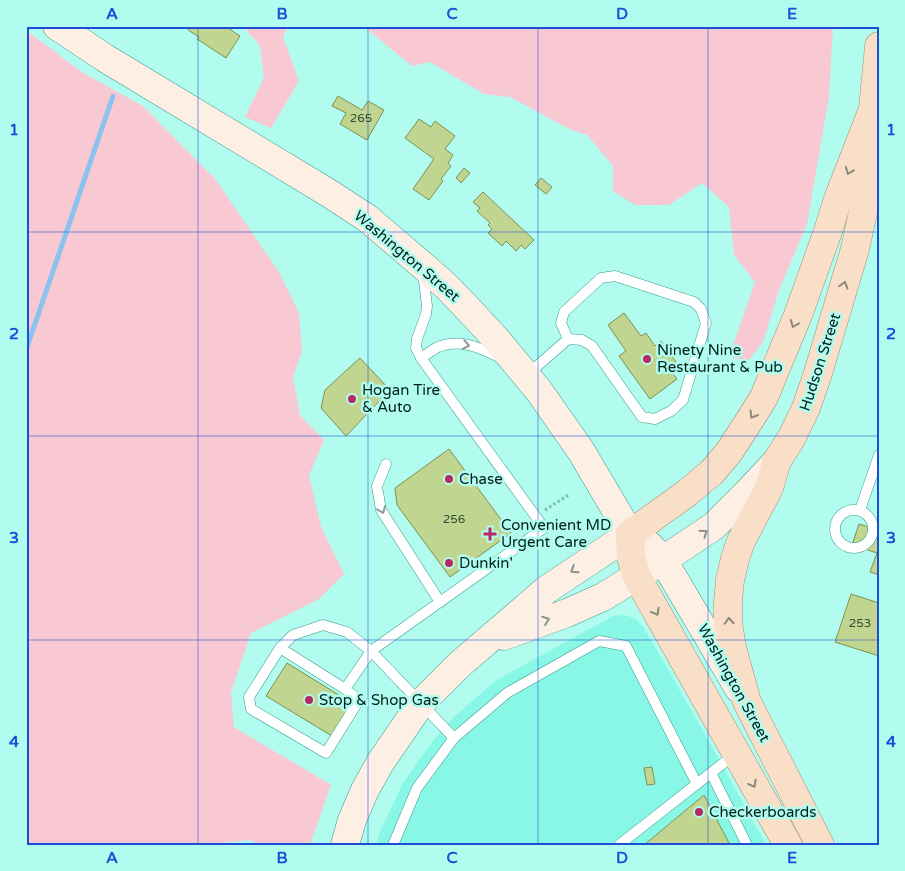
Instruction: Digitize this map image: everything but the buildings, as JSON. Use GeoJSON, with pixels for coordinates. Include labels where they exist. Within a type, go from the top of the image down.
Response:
{"type":"FeatureCollection","features":[{"type":"Feature","properties":{"kind":"main road","name":"Washington Street"},"geometry":{"type":"LineString","coordinates":[[57,26],[113,63],[343,202],[366,218],[447,286],[539,391],[581,451],[630,534],[648,545],[663,560],[747,702],[820,845]]}},
{"type":"Feature","properties":{"kind":"main road","name":"Hudson Street"},"geometry":{"type":"LineString","coordinates":[[484,644],[567,613],[603,597],[637,577],[714,526],[777,461],[792,437],[806,408],[855,250],[872,171],[873,109],[879,46]]}},
{"type":"Feature","properties":{"kind":"main road","name":"Hudson Street"},"geometry":{"type":"LineString","coordinates":[[630,534],[687,493],[712,472],[729,452],[764,397],[798,315],[838,199],[873,109]]}},
{"type":"Feature","properties":{"kind":"main road"},"geometry":{"type":"LineString","coordinates":[[747,702],[732,648],[728,623],[730,580],[741,541],[769,488],[777,461]]}},
{"type":"Feature","properties":{"kind":"main road","name":"Washington Street"},"geometry":{"type":"LineString","coordinates":[[630,534],[631,557],[637,577],[788,845]]}},
{"type":"Feature","properties":{"kind":"main road"},"geometry":{"type":"LineString","coordinates":[[345,845],[352,820],[365,790],[380,762],[421,703],[460,664],[546,590],[630,534]]}},
{"type":"Feature","properties":{"kind":"lane"},"geometry":{"type":"LineString","coordinates":[[345,690],[372,650],[544,528],[421,358],[416,348],[427,306],[422,265]]}},
{"type":"Feature","properties":{"kind":"lane"},"geometry":{"type":"LineString","coordinates":[[421,358],[437,348],[460,343],[480,348],[522,371],[568,339],[582,340],[592,346],[642,418],[655,419],[671,411],[683,400],[706,323],[701,308],[694,302],[614,276],[602,278],[564,312],[561,323],[568,339]]}},
{"type":"Feature","properties":{"kind":"lane"},"geometry":{"type":"LineString","coordinates":[[860,510],[879,455]]}},
{"type":"Feature","properties":{"kind":"lane"},"geometry":{"type":"LineString","coordinates":[[386,464],[377,486],[380,510],[440,602]]}},
{"type":"Feature","properties":{"kind":"lane"},"geometry":{"type":"LineString","coordinates":[[280,648],[359,700],[326,754],[252,709],[249,697],[280,648],[292,634],[323,625],[346,632],[372,650],[454,738]]}},
{"type":"Feature","properties":{"kind":"lane"},"geometry":{"type":"LineString","coordinates":[[392,845],[417,788],[454,738],[507,693],[599,642],[626,646],[697,784]]}},
{"type":"Feature","properties":{"kind":"lane"},"geometry":{"type":"LineString","coordinates":[[618,845],[736,753]]}},
{"type":"Feature","properties":{"kind":"lane"},"geometry":{"type":"LineString","coordinates":[[710,773],[747,845]]}},
{"type":"Feature","properties":{"kind":"path"},"geometry":{"type":"LineString","coordinates":[[535,516],[570,494]]}},
{"type":"Feature","properties":{"kind":"shaded area"},"geometry":{"type":"Polygon","coordinates":[[[243,26],[288,26],[283,37],[299,81],[271,128],[245,117],[264,78],[260,46],[243,26]]]}},
{"type":"Feature","properties":{"kind":"shaded area"},"geometry":{"type":"Polygon","coordinates":[[[363,26],[833,26],[829,97],[807,224],[779,290],[763,342],[748,361],[729,357],[755,282],[734,255],[729,207],[702,183],[669,205],[635,205],[613,191],[613,166],[587,135],[571,130],[510,97],[484,94],[430,62],[412,66],[363,26]]]}},
{"type":"Feature","properties":{"kind":"shaded area"},"geometry":{"type":"Polygon","coordinates":[[[26,30],[82,72],[143,106],[216,180],[279,272],[299,313],[302,351],[293,377],[300,415],[324,440],[309,475],[321,527],[344,574],[319,599],[251,633],[231,693],[234,727],[331,785],[310,845],[259,845],[250,840],[203,845],[26,845],[26,30]]]}},
{"type":"Feature","properties":{"kind":"shaded area"},"geometry":{"type":"Polygon","coordinates":[[[623,615],[635,618],[644,628],[766,845],[376,845],[380,832],[403,783],[432,742],[454,717],[495,681],[613,616],[623,615]]]}},
{"type":"Feature","properties":{"kind":"waterway"},"geometry":{"type":"LineString","coordinates":[[26,350],[113,96]]}},
{"type":"Feature","properties":{"kind":"place","name":"Ninety Nine Restaurant & Pub"},"geometry":{"type":"Point","coordinates":[647,359]}},
{"type":"Feature","properties":{"kind":"place","name":"Hogan Tire & Auto"},"geometry":{"type":"Point","coordinates":[352,399]}},
{"type":"Feature","properties":{"kind":"place","name":"Chase"},"geometry":{"type":"Point","coordinates":[449,479]}},
{"type":"Feature","properties":{"kind":"place","name":"Convenient MD Urgent Care"},"geometry":{"type":"Point","coordinates":[490,534]}},
{"type":"Feature","properties":{"kind":"place","name":"Dunkin'"},"geometry":{"type":"Point","coordinates":[449,563]}},
{"type":"Feature","properties":{"kind":"place","name":"Stop & Shop Gas"},"geometry":{"type":"Point","coordinates":[309,700]}},
{"type":"Feature","properties":{"kind":"place","name":"Checkerboards"},"geometry":{"type":"Point","coordinates":[699,812]}}]}
